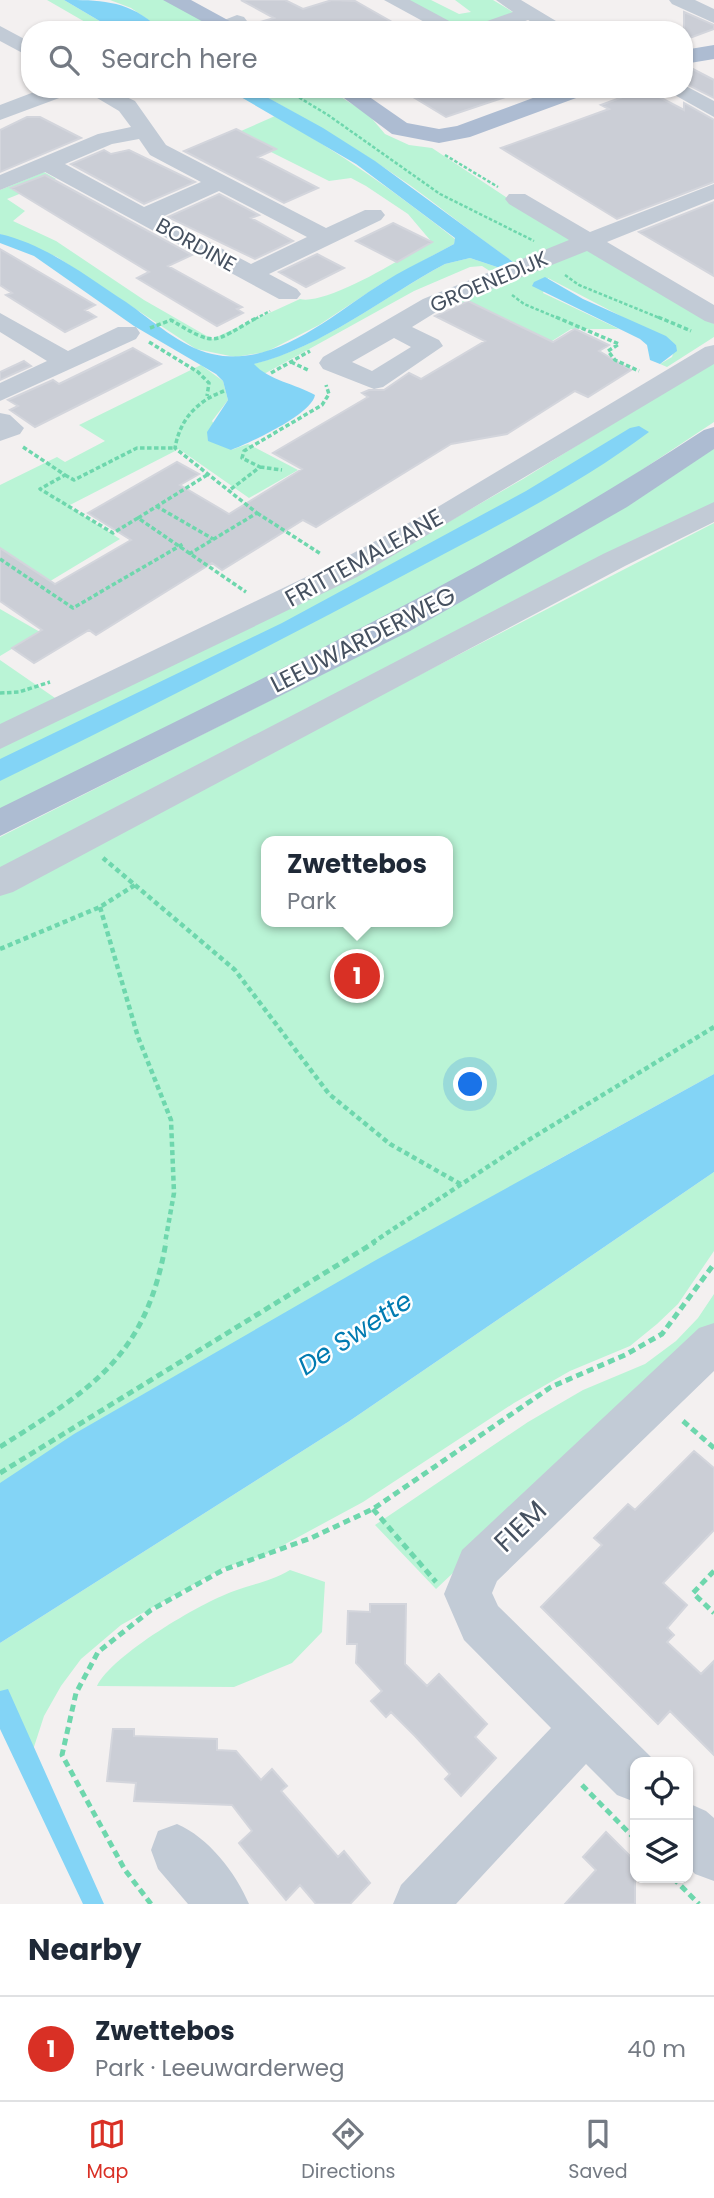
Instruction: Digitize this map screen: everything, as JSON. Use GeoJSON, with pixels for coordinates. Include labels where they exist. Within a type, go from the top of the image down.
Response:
{"type":"FeatureCollection","features":[{"type":"Feature","properties":{"kind":"main road"},"geometry":{"type":"LineString","coordinates":[[174,0],[220,21]]}},
{"type":"Feature","properties":{"kind":"main road"},"geometry":{"type":"LineString","coordinates":[[191,0],[224,21]]}},
{"type":"Feature","properties":{"kind":"main road"},"geometry":{"type":"LineString","coordinates":[[693,56],[714,52]]}},
{"type":"Feature","properties":{"kind":"main road"},"geometry":{"type":"LineString","coordinates":[[356,98],[400,129],[433,142],[555,98]]}},
{"type":"Feature","properties":{"kind":"main road","name":"LEEUWARDERWEG"},"geometry":{"type":"LineString","coordinates":[[0,823],[399,624],[616,501],[714,436]]}},
{"type":"Feature","properties":{"kind":"street"},"geometry":{"type":"LineString","coordinates":[[394,0],[437,21]]}},
{"type":"Feature","properties":{"kind":"street"},"geometry":{"type":"LineString","coordinates":[[506,0],[544,21]]}},
{"type":"Feature","properties":{"kind":"street"},"geometry":{"type":"LineString","coordinates":[[680,0],[714,17]]}},
{"type":"Feature","properties":{"kind":"street"},"geometry":{"type":"LineString","coordinates":[[506,21],[529,13]]}},
{"type":"Feature","properties":{"kind":"street"},"geometry":{"type":"LineString","coordinates":[[0,33],[21,46]]}},
{"type":"Feature","properties":{"kind":"street"},"geometry":{"type":"LineString","coordinates":[[0,113],[39,98]]}},
{"type":"Feature","properties":{"kind":"street"},"geometry":{"type":"LineString","coordinates":[[111,98],[127,106],[158,150],[325,237]]}},
{"type":"Feature","properties":{"kind":"street"},"geometry":{"type":"LineString","coordinates":[[692,98],[714,110]]}},
{"type":"Feature","properties":{"kind":"street"},"geometry":{"type":"LineString","coordinates":[[0,183],[106,139],[145,131]]}},
{"type":"Feature","properties":{"kind":"street","name":"BORDINE"},"geometry":{"type":"LineString","coordinates":[[47,164],[288,295]]}},
{"type":"Feature","properties":{"kind":"street","name":"BORDINE"},"geometry":{"type":"LineString","coordinates":[[144,216],[219,182]]}},
{"type":"Feature","properties":{"kind":"street"},"geometry":{"type":"LineString","coordinates":[[587,243],[714,191]]}},
{"type":"Feature","properties":{"kind":"street","name":"GROENEDIJK"},"geometry":{"type":"LineString","coordinates":[[517,199],[587,243],[710,335]]}},
{"type":"Feature","properties":{"kind":"street","name":"BORDINE"},"geometry":{"type":"LineString","coordinates":[[249,274],[373,215]]}},
{"type":"Feature","properties":{"kind":"street","name":"GROENEDIJK"},"geometry":{"type":"LineString","coordinates":[[393,327],[432,304],[587,243]]}},
{"type":"Feature","properties":{"kind":"street"},"geometry":{"type":"LineString","coordinates":[[0,321],[66,361]]}},
{"type":"Feature","properties":{"kind":"street","name":"FRITTEMALEANE"},"geometry":{"type":"LineString","coordinates":[[0,738],[269,610],[346,570],[665,382],[710,335]]}},
{"type":"Feature","properties":{"kind":"street"},"geometry":{"type":"LineString","coordinates":[[0,393],[66,361],[137,337]]}},
{"type":"Feature","properties":{"kind":"street","name":"LEEUWARDERWEG"},"geometry":{"type":"LineString","coordinates":[[0,883],[602,566],[714,511]]}},
{"type":"Feature","properties":{"kind":"street","name":"FIEM"},"geometry":{"type":"LineString","coordinates":[[468,1594],[479,1566],[714,1342]]}},
{"type":"Feature","properties":{"kind":"street"},"geometry":{"type":"LineString","coordinates":[[468,1594],[481,1623],[571,1743],[630,1774]]}},
{"type":"Feature","properties":{"kind":"street"},"geometry":{"type":"LineString","coordinates":[[420,1904],[571,1743]]}},
{"type":"Feature","properties":{"kind":"street"},"geometry":{"type":"LineString","coordinates":[[693,1834],[714,1855]]}},
{"type":"Feature","properties":{"kind":"street"},"geometry":{"type":"LineString","coordinates":[[177,1850],[222,1904]]}},
{"type":"Feature","properties":{"kind":"path"},"geometry":{"type":"LineString","coordinates":[[300,98],[328,114],[440,194],[551,255],[579,285],[710,335]]}},
{"type":"Feature","properties":{"kind":"path"},"geometry":{"type":"LineString","coordinates":[[433,142],[517,199]]}},
{"type":"Feature","properties":{"kind":"path"},"geometry":{"type":"LineString","coordinates":[[491,280],[524,304],[619,344],[608,351],[615,360],[665,382]]}},
{"type":"Feature","properties":{"kind":"path"},"geometry":{"type":"LineString","coordinates":[[161,324],[171,320],[205,340],[216,341],[280,305],[288,295]]}},
{"type":"Feature","properties":{"kind":"path"},"geometry":{"type":"LineString","coordinates":[[137,337],[198,372],[209,383],[206,396],[176,433],[175,448]]}},
{"type":"Feature","properties":{"kind":"path"},"geometry":{"type":"LineString","coordinates":[[271,373],[313,350]]}},
{"type":"Feature","properties":{"kind":"path"},"geometry":{"type":"LineString","coordinates":[[291,362],[311,372]]}},
{"type":"Feature","properties":{"kind":"path"},"geometry":{"type":"LineString","coordinates":[[282,470],[260,467],[242,458],[244,451],[323,405],[329,394],[318,377]]}},
{"type":"Feature","properties":{"kind":"path"},"geometry":{"type":"LineString","coordinates":[[206,396],[224,391]]}},
{"type":"Feature","properties":{"kind":"path"},"geometry":{"type":"LineString","coordinates":[[0,429],[74,480],[137,448],[175,448],[207,475],[232,489],[257,513],[346,570]]}},
{"type":"Feature","properties":{"kind":"path"},"geometry":{"type":"LineString","coordinates":[[232,489],[260,467]]}},
{"type":"Feature","properties":{"kind":"path"},"geometry":{"type":"LineString","coordinates":[[65,475],[40,489],[113,533],[207,475]]}},
{"type":"Feature","properties":{"kind":"path"},"geometry":{"type":"LineString","coordinates":[[156,506],[212,540]]}},
{"type":"Feature","properties":{"kind":"path"},"geometry":{"type":"LineString","coordinates":[[190,554],[257,513]]}},
{"type":"Feature","properties":{"kind":"path"},"geometry":{"type":"LineString","coordinates":[[138,518],[183,544],[190,554],[269,610]]}},
{"type":"Feature","properties":{"kind":"path"},"geometry":{"type":"LineString","coordinates":[[0,559],[73,608],[183,544]]}},
{"type":"Feature","properties":{"kind":"path"},"geometry":{"type":"LineString","coordinates":[[84,841],[235,970],[329,1094],[390,1144],[462,1185]]}},
{"type":"Feature","properties":{"kind":"path"},"geometry":{"type":"LineString","coordinates":[[0,950],[100,907],[135,885]]}},
{"type":"Feature","properties":{"kind":"path"},"geometry":{"type":"LineString","coordinates":[[0,1447],[85,1392],[135,1337],[159,1282],[174,1193],[171,1120],[138,1037],[100,907]]}},
{"type":"Feature","properties":{"kind":"path"},"geometry":{"type":"LineString","coordinates":[[0,1473],[397,1228],[714,1027]]}},
{"type":"Feature","properties":{"kind":"path"},"geometry":{"type":"LineString","coordinates":[[150,1904],[125,1870],[62,1755],[76,1693],[98,1652],[150,1610],[223,1570],[310,1538],[373,1509],[551,1387],[625,1356],[662,1334],[690,1300],[714,1264]]}},
{"type":"Feature","properties":{"kind":"path"},"geometry":{"type":"LineString","coordinates":[[373,1509],[443,1589],[468,1594]]}},
{"type":"Feature","properties":{"kind":"path"},"geometry":{"type":"LineString","coordinates":[[714,1571],[693,1593],[714,1613]]}},
{"type":"Feature","properties":{"kind":"path"},"geometry":{"type":"LineString","coordinates":[[571,1743],[630,1832]]}},
{"type":"Feature","properties":{"kind":"path"},"geometry":{"type":"LineString","coordinates":[[678,1883],[699,1904]]}},
{"type":"Feature","properties":{"kind":"green space"},"geometry":{"type":"Polygon","coordinates":[[[47,0],[64,0],[100,21],[83,21],[47,0]]]}},
{"type":"Feature","properties":{"kind":"green space"},"geometry":{"type":"Polygon","coordinates":[[[110,0],[166,0],[203,21],[150,21],[131,8],[110,0]]]}},
{"type":"Feature","properties":{"kind":"green space"},"geometry":{"type":"Polygon","coordinates":[[[396,0],[431,0],[459,14],[471,12],[455,0],[493,0],[516,14],[493,21],[443,21],[396,0]]]}},
{"type":"Feature","properties":{"kind":"green space"},"geometry":{"type":"Polygon","coordinates":[[[268,98],[342,98],[368,114],[385,134],[409,145],[432,148],[571,240],[516,264],[387,170],[268,98]]]}},
{"type":"Feature","properties":{"kind":"green space"},"geometry":{"type":"Polygon","coordinates":[[[275,116],[389,189],[455,239],[454,244],[384,282],[319,325],[266,352],[235,357],[196,349],[57,257],[0,234],[0,190],[44,172],[56,179],[7,199],[25,211],[13,221],[56,241],[144,300],[212,339],[300,299],[312,299],[346,288],[430,240],[408,214],[366,186],[351,178],[329,181],[239,136],[241,131],[275,116]]]}},
{"type":"Feature","properties":{"kind":"green space"},"geometry":{"type":"Polygon","coordinates":[[[584,248],[714,324],[714,337],[667,367],[660,364],[672,357],[676,345],[548,278],[543,293],[619,329],[571,329],[544,346],[455,303],[584,248]]]}},
{"type":"Feature","properties":{"kind":"green space"},"geometry":{"type":"Polygon","coordinates":[[[470,258],[503,269],[493,273],[482,266],[470,267],[414,291],[264,374],[253,364],[304,346],[445,264],[470,258]]]}},
{"type":"Feature","properties":{"kind":"green space"},"geometry":{"type":"Polygon","coordinates":[[[714,360],[714,422],[595,501],[384,619],[0,811],[0,747],[415,541],[523,479],[714,360]]]}},
{"type":"Feature","properties":{"kind":"green space"},"geometry":{"type":"Polygon","coordinates":[[[201,365],[223,381],[228,400],[212,421],[231,450],[248,444],[298,470],[249,498],[179,449],[68,506],[120,539],[47,583],[0,551],[0,485],[57,457],[65,462],[105,441],[79,425],[201,365]]]}},
{"type":"Feature","properties":{"kind":"green space"},"geometry":{"type":"Polygon","coordinates":[[[714,447],[714,506],[0,876],[0,837],[403,633],[714,447]]]}},
{"type":"Feature","properties":{"kind":"green space"},"geometry":{"type":"Polygon","coordinates":[[[714,523],[714,1074],[541,1169],[0,1509],[0,891],[714,523]]]}},
{"type":"Feature","properties":{"kind":"green space"},"geometry":{"type":"Polygon","coordinates":[[[0,609],[40,632],[0,656],[0,609]]]}},
{"type":"Feature","properties":{"kind":"green space"},"geometry":{"type":"Polygon","coordinates":[[[0,660],[58,700],[0,726],[0,660]]]}},
{"type":"Feature","properties":{"kind":"green space"},"geometry":{"type":"Polygon","coordinates":[[[714,1172],[714,1251],[678,1304],[630,1346],[570,1371],[514,1403],[363,1502],[265,1555],[223,1568],[121,1625],[81,1659],[61,1686],[44,1716],[32,1753],[0,1719],[0,1643],[348,1422],[714,1172]]]}},
{"type":"Feature","properties":{"kind":"green space"},"geometry":{"type":"Polygon","coordinates":[[[714,1294],[714,1327],[436,1589],[375,1525],[528,1422],[583,1390],[645,1364],[676,1341],[698,1318],[714,1294]]]}},
{"type":"Feature","properties":{"kind":"green space"},"geometry":{"type":"Polygon","coordinates":[[[290,1570],[325,1582],[322,1632],[292,1663],[234,1687],[97,1686],[120,1660],[158,1631],[219,1597],[290,1570]]]}},
{"type":"Feature","properties":{"kind":"water"},"geometry":{"type":"Polygon","coordinates":[[[64,0],[111,3],[143,15],[150,21],[100,21],[64,0]]]}},
{"type":"Feature","properties":{"kind":"water"},"geometry":{"type":"Polygon","coordinates":[[[242,98],[268,98],[323,128],[375,161],[516,264],[503,269],[470,258],[445,264],[328,334],[304,346],[254,364],[274,378],[315,395],[311,403],[292,419],[231,450],[208,441],[207,432],[228,400],[223,381],[216,374],[134,326],[34,256],[0,243],[0,234],[50,253],[167,332],[200,350],[235,356],[258,353],[303,335],[392,277],[454,244],[455,238],[356,164],[242,98]]]}},
{"type":"Feature","properties":{"kind":"water"},"geometry":{"type":"Polygon","coordinates":[[[545,277],[583,299],[666,336],[676,345],[677,351],[660,364],[650,360],[647,345],[640,339],[532,286],[534,282],[545,277]]]}},
{"type":"Feature","properties":{"kind":"water"},"geometry":{"type":"Polygon","coordinates":[[[639,426],[649,432],[592,471],[530,508],[255,653],[0,781],[0,759],[282,623],[526,491],[630,428],[639,426]]]}},
{"type":"Feature","properties":{"kind":"water","name":"De Swette"},"geometry":{"type":"Polygon","coordinates":[[[714,1074],[714,1172],[348,1422],[0,1643],[0,1483],[74,1434],[376,1260],[714,1074]]]}},
{"type":"Feature","properties":{"kind":"water"},"geometry":{"type":"Polygon","coordinates":[[[8,1689],[104,1904],[83,1904],[0,1729],[0,1691],[8,1689]]]}},
{"type":"Feature","properties":{"kind":"building"},"geometry":{"type":"Polygon","coordinates":[[[241,0],[285,0],[303,9],[332,0],[355,1],[390,21],[264,21],[274,18],[241,0]]]}},
{"type":"Feature","properties":{"kind":"building"},"geometry":{"type":"Polygon","coordinates":[[[684,12],[714,25],[714,29],[693,37],[693,21],[684,21],[684,12]]]}},
{"type":"Feature","properties":{"kind":"building"},"geometry":{"type":"Polygon","coordinates":[[[693,69],[714,80],[714,98],[693,88],[693,69]]]}},
{"type":"Feature","properties":{"kind":"building"},"geometry":{"type":"Polygon","coordinates":[[[415,98],[502,98],[446,117],[415,98]]]}},
{"type":"Feature","properties":{"kind":"building"},"geometry":{"type":"Polygon","coordinates":[[[620,98],[661,98],[684,110],[684,103],[714,120],[714,182],[617,219],[501,148],[609,109],[601,105],[620,98]]]}},
{"type":"Feature","properties":{"kind":"building"},"geometry":{"type":"Polygon","coordinates":[[[27,117],[40,117],[81,138],[0,172],[0,130],[27,117]]]}},
{"type":"Feature","properties":{"kind":"building"},"geometry":{"type":"Polygon","coordinates":[[[236,129],[276,149],[258,157],[318,188],[284,203],[184,151],[236,129]]]}},
{"type":"Feature","properties":{"kind":"building"},"geometry":{"type":"Polygon","coordinates":[[[104,150],[111,154],[129,150],[195,182],[144,204],[71,164],[104,150]]]}},
{"type":"Feature","properties":{"kind":"building"},"geometry":{"type":"Polygon","coordinates":[[[45,175],[192,255],[168,266],[242,307],[237,309],[243,313],[217,326],[137,278],[149,272],[11,188],[45,175]]]}},
{"type":"Feature","properties":{"kind":"building"},"geometry":{"type":"Polygon","coordinates":[[[219,194],[259,215],[251,218],[293,241],[255,259],[168,217],[219,194]]]}},
{"type":"Feature","properties":{"kind":"building"},"geometry":{"type":"Polygon","coordinates":[[[714,202],[714,276],[639,232],[714,202]]]}},
{"type":"Feature","properties":{"kind":"building"},"geometry":{"type":"Polygon","coordinates":[[[393,223],[432,242],[397,262],[356,241],[393,223]]]}},
{"type":"Feature","properties":{"kind":"building"},"geometry":{"type":"Polygon","coordinates":[[[0,249],[95,305],[85,310],[96,317],[65,332],[6,295],[12,293],[0,285],[0,249]]]}},
{"type":"Feature","properties":{"kind":"building"},"geometry":{"type":"Polygon","coordinates":[[[317,254],[344,268],[306,287],[279,272],[317,254]]]}},
{"type":"Feature","properties":{"kind":"building"},"geometry":{"type":"Polygon","coordinates":[[[468,301],[553,342],[575,329],[609,345],[599,351],[631,370],[588,397],[575,391],[507,434],[451,444],[316,527],[303,520],[222,570],[212,563],[96,635],[89,630],[34,663],[12,648],[42,630],[0,601],[0,548],[55,584],[131,540],[88,513],[177,462],[199,474],[180,485],[229,514],[302,469],[273,453],[368,397],[362,393],[384,390],[409,373],[421,379],[485,341],[435,316],[468,301]]]}},
{"type":"Feature","properties":{"kind":"building"},"geometry":{"type":"Polygon","coordinates":[[[133,348],[161,364],[35,427],[10,410],[18,406],[8,400],[53,380],[59,384],[133,348]]]}},
{"type":"Feature","properties":{"kind":"building"},"geometry":{"type":"Polygon","coordinates":[[[24,361],[31,366],[0,380],[0,372],[24,361]]]}},
{"type":"Feature","properties":{"kind":"building"},"geometry":{"type":"Polygon","coordinates":[[[694,1451],[714,1468],[714,1530],[663,1583],[687,1605],[667,1628],[674,1635],[667,1642],[701,1674],[714,1661],[714,1755],[670,1711],[658,1724],[541,1607],[602,1545],[594,1538],[628,1504],[635,1510],[694,1451]]]}},
{"type":"Feature","properties":{"kind":"building"},"geometry":{"type":"Polygon","coordinates":[[[370,1604],[406,1604],[405,1664],[427,1686],[439,1674],[487,1724],[475,1737],[496,1758],[461,1796],[445,1779],[450,1774],[415,1736],[391,1712],[386,1717],[371,1701],[382,1691],[356,1663],[357,1644],[347,1644],[348,1611],[370,1612],[370,1604]]]}},
{"type":"Feature","properties":{"kind":"building"},"geometry":{"type":"Polygon","coordinates":[[[113,1729],[134,1729],[134,1736],[217,1739],[217,1750],[236,1751],[261,1780],[272,1769],[287,1786],[281,1791],[338,1857],[344,1851],[370,1883],[350,1904],[316,1904],[300,1885],[286,1900],[239,1843],[252,1831],[232,1805],[134,1801],[136,1783],[107,1781],[113,1729]]]}},
{"type":"Feature","properties":{"kind":"building"},"geometry":{"type":"Polygon","coordinates":[[[606,1832],[630,1856],[630,1883],[635,1883],[635,1904],[565,1904],[596,1870],[583,1857],[606,1832]]]}},
{"type":"Feature","properties":{"kind":"place","name":"Zwettebos"},"geometry":{"type":"Point","coordinates":[357,976]}}]}
